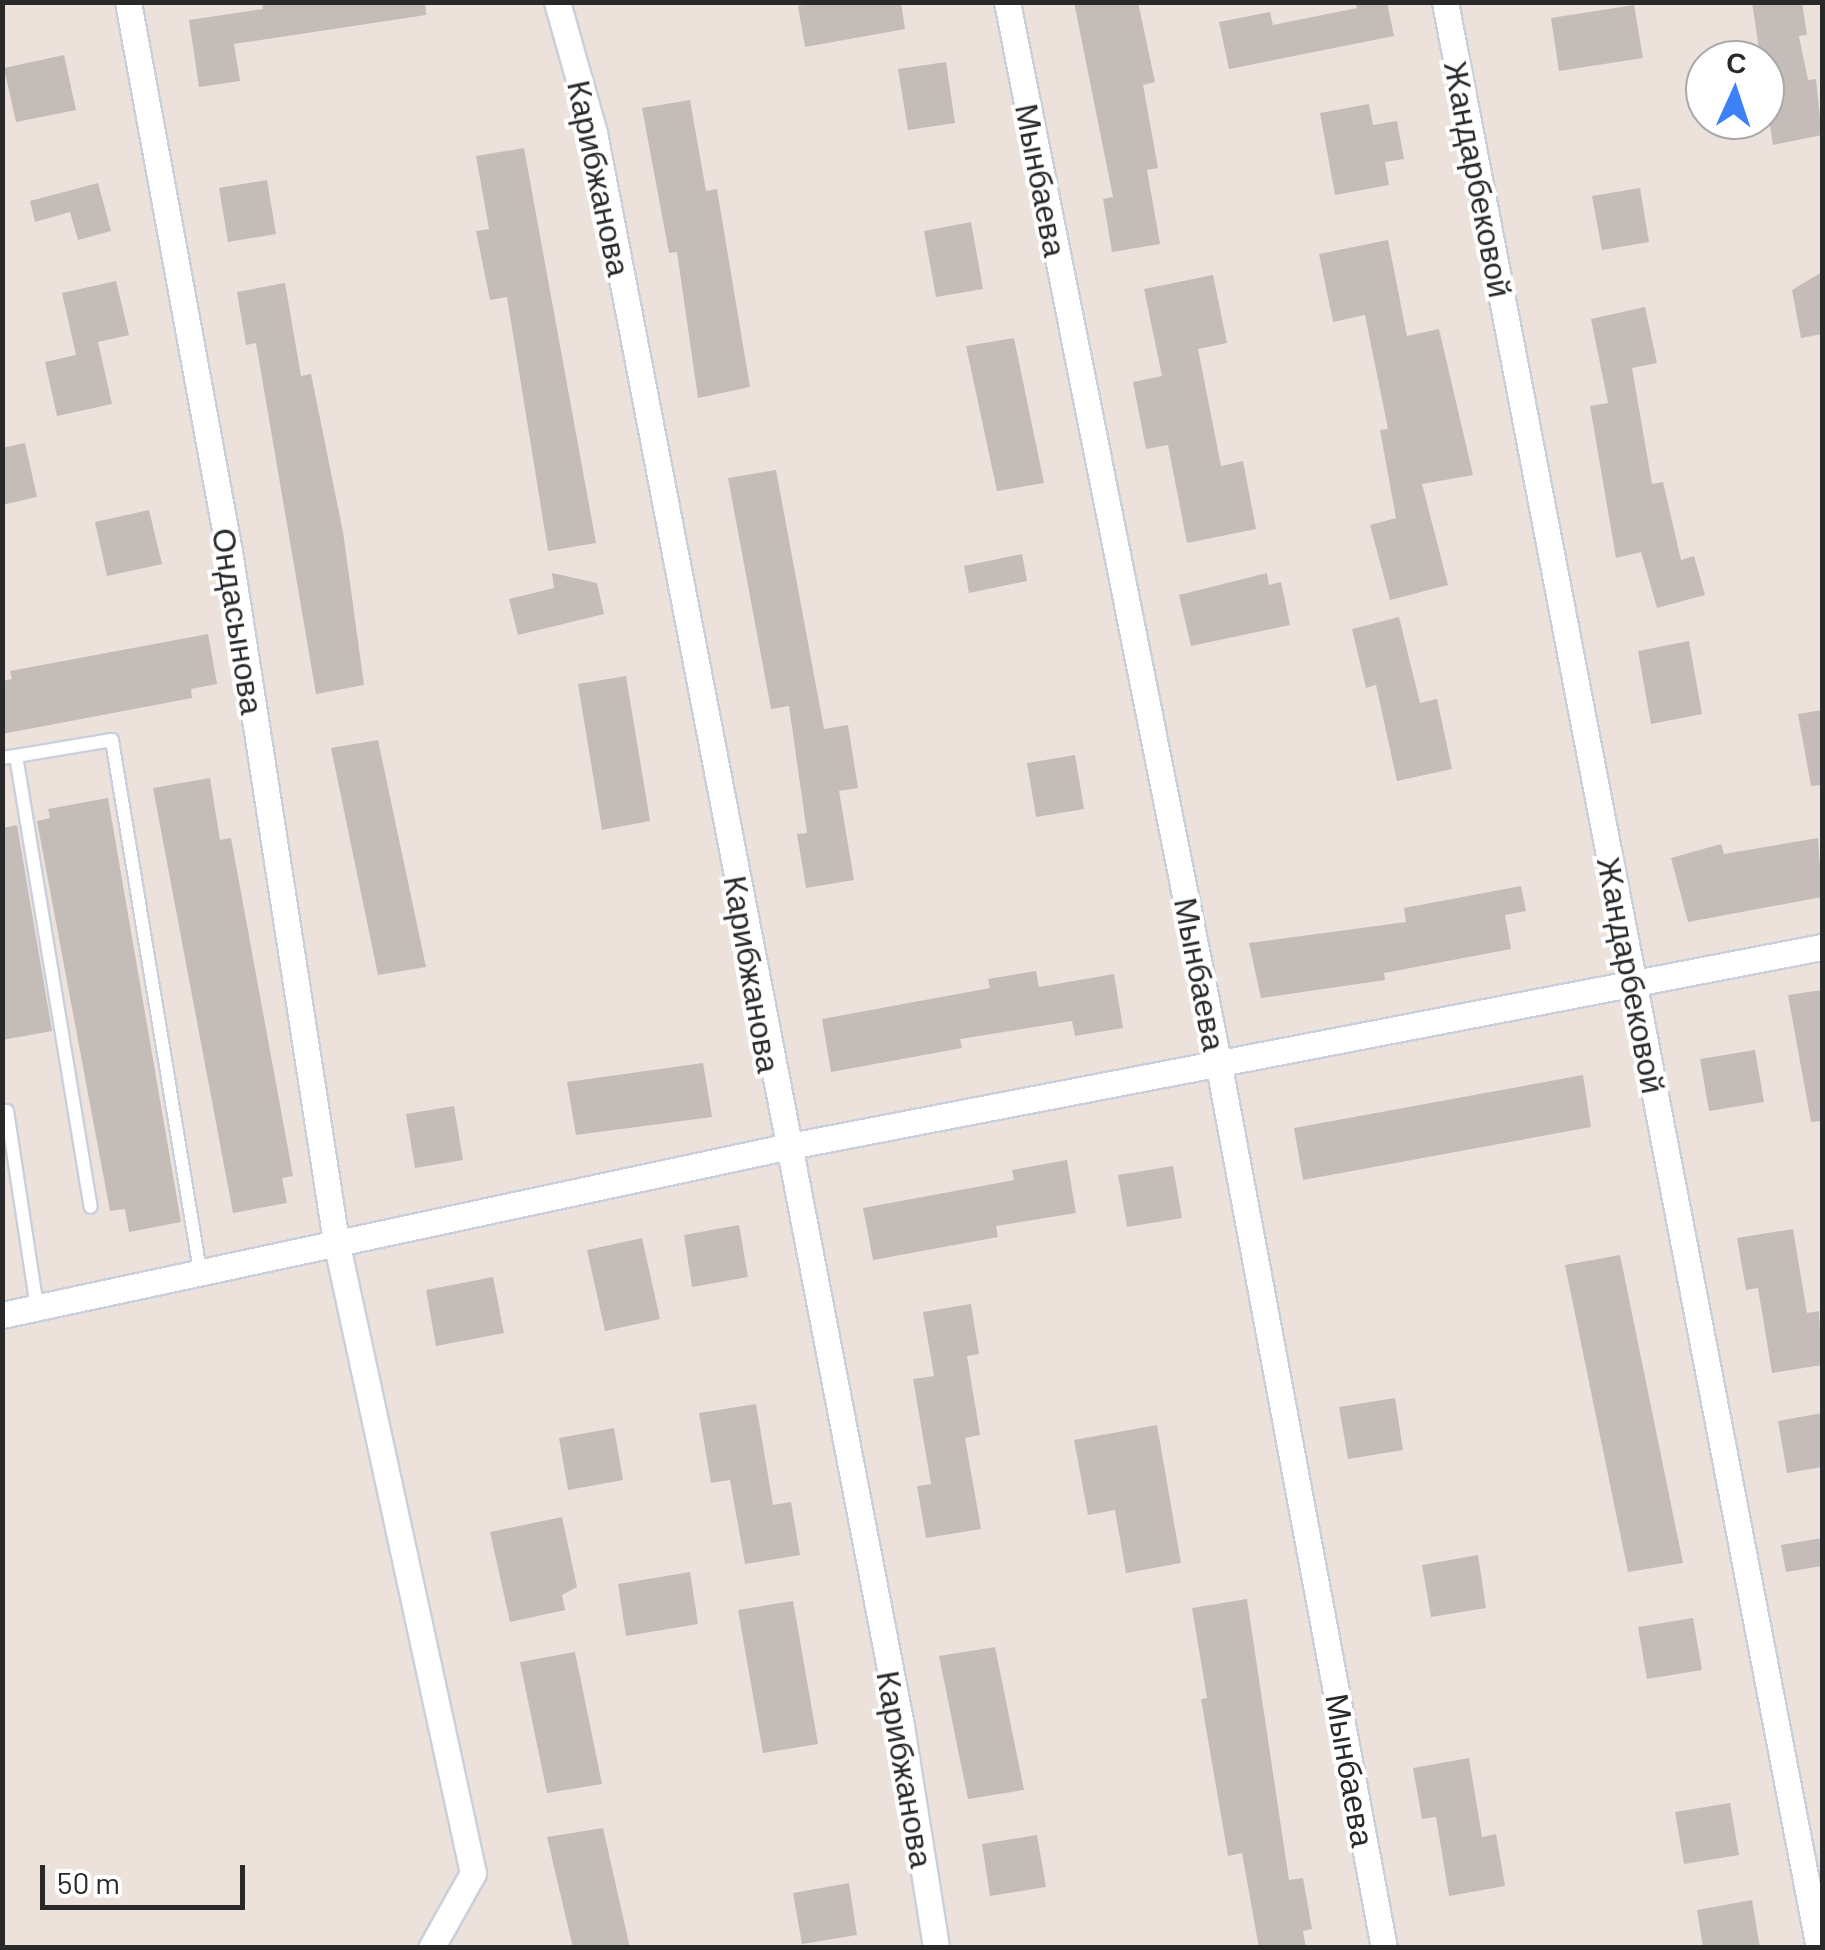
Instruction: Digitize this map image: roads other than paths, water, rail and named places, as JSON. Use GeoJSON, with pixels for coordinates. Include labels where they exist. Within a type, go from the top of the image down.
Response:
{"type":"FeatureCollection","features":[{"type":"Feature","properties":{"kind":"street","name":"Ондасынова"},"geometry":{"type":"LineString","coordinates":[[128,2],[229,551],[336,1241],[473,1873],[431,1948]]}},
{"type":"Feature","properties":{"kind":"street","name":"Карибжанова"},"geometry":{"type":"LineString","coordinates":[[557,2],[594,133],[784,1147],[901,1726],[936,1948]]}},
{"type":"Feature","properties":{"kind":"street","name":"Мынбаева"},"geometry":{"type":"LineString","coordinates":[[1007,2],[1218,1061],[1384,1948]]}},
{"type":"Feature","properties":{"kind":"street","name":"Жандарбековой"},"geometry":{"type":"LineString","coordinates":[[1446,2],[1818,1948]]}},
{"type":"Feature","properties":{"kind":"street"},"geometry":{"type":"LineString","coordinates":[[2,1314],[784,1147],[1822,947]]}},
{"type":"Feature","properties":{"kind":"lane"},"geometry":{"type":"LineString","coordinates":[[91,1207],[9,757],[112,740],[200,1271]]}},
{"type":"Feature","properties":{"kind":"lane"},"geometry":{"type":"LineString","coordinates":[[8,1111],[38,1307]]}}]}
